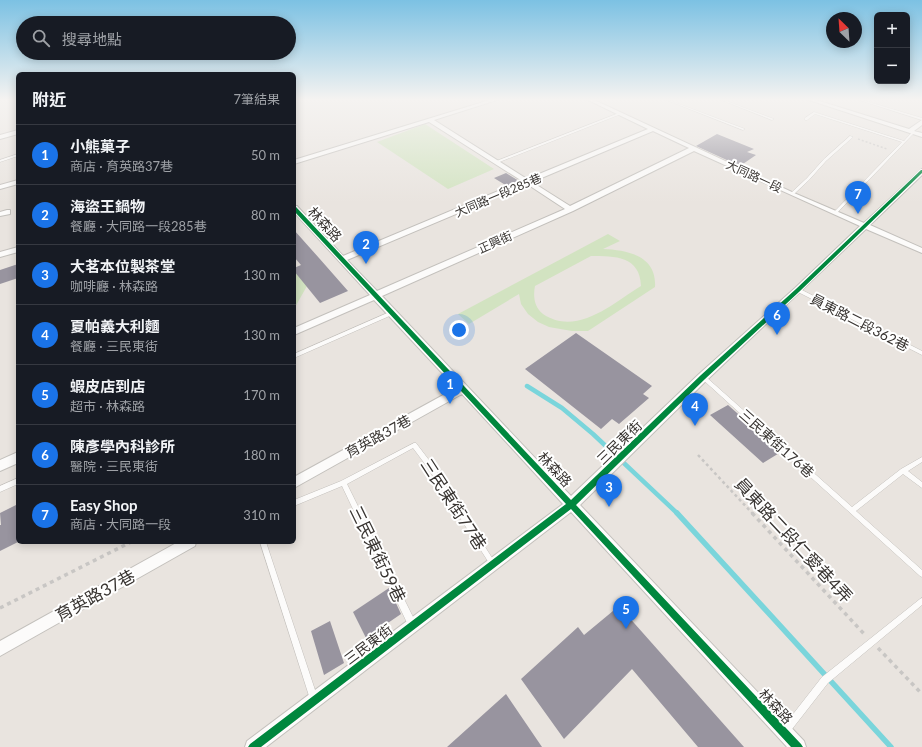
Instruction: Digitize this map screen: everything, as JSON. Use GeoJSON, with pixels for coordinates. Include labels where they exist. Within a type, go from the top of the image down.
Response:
{"type":"FeatureCollection","features":[{"type":"Feature","properties":{"kind":"street"},"geometry":{"type":"LineString","coordinates":[[0,137],[11,134]]}},
{"type":"Feature","properties":{"kind":"street"},"geometry":{"type":"LineString","coordinates":[[296,161],[385,134]]}},
{"type":"Feature","properties":{"kind":"street"},"geometry":{"type":"LineString","coordinates":[[452,134],[570,209]]}},
{"type":"Feature","properties":{"kind":"street","name":"大同路一段285巷"},"geometry":{"type":"LineString","coordinates":[[342,259],[642,134]]}},
{"type":"Feature","properties":{"kind":"street","name":"大同路一段"},"geometry":{"type":"LineString","coordinates":[[663,134],[792,194],[922,251]]}},
{"type":"Feature","properties":{"kind":"street","name":"正興街"},"geometry":{"type":"LineString","coordinates":[[296,331],[570,209],[694,148]]}},
{"type":"Feature","properties":{"kind":"street","name":"三民東街"},"geometry":{"type":"LineString","coordinates":[[253,747],[572,504],[703,377],[798,290],[922,172]]}},
{"type":"Feature","properties":{"kind":"street"},"geometry":{"type":"LineString","coordinates":[[0,187],[16,183]]}},
{"type":"Feature","properties":{"kind":"street","name":"林森路"},"geometry":{"type":"LineString","coordinates":[[296,210],[798,747]]}},
{"type":"Feature","properties":{"kind":"street"},"geometry":{"type":"LineString","coordinates":[[0,254],[16,250]]}},
{"type":"Feature","properties":{"kind":"street","name":"育英路37巷"},"geometry":{"type":"LineString","coordinates":[[296,482],[462,389]]}},
{"type":"Feature","properties":{"kind":"street"},"geometry":{"type":"LineString","coordinates":[[0,466],[16,458]]}},
{"type":"Feature","properties":{"kind":"street","name":"育英路37巷"},"geometry":{"type":"LineString","coordinates":[[0,649],[186,544]]}},
{"type":"Feature","properties":{"kind":"lane"},"geometry":{"type":"LineString","coordinates":[[496,162],[569,134]]}},
{"type":"Feature","properties":{"kind":"lane"},"geometry":{"type":"LineString","coordinates":[[879,134],[904,142]]}},
{"type":"Feature","properties":{"kind":"lane"},"geometry":{"type":"LineString","coordinates":[[835,213],[911,134]]}},
{"type":"Feature","properties":{"kind":"lane"},"geometry":{"type":"LineString","coordinates":[[792,194],[825,160],[851,137]]}},
{"type":"Feature","properties":{"kind":"lane"},"geometry":{"type":"LineString","coordinates":[[0,161],[16,156]]}},
{"type":"Feature","properties":{"kind":"lane","name":"員東路二段362巷"},"geometry":{"type":"LineString","coordinates":[[798,290],[922,353]]}},
{"type":"Feature","properties":{"kind":"lane"},"geometry":{"type":"LineString","coordinates":[[296,355],[392,313]]}},
{"type":"Feature","properties":{"kind":"lane","name":"三民東街176巷"},"geometry":{"type":"LineString","coordinates":[[703,377],[922,574]]}},
{"type":"Feature","properties":{"kind":"lane","name":"三民東街77巷"},"geometry":{"type":"LineString","coordinates":[[343,483],[414,445],[430,466],[493,564]]}},
{"type":"Feature","properties":{"kind":"lane"},"geometry":{"type":"LineString","coordinates":[[852,510],[903,470],[922,459]]}},
{"type":"Feature","properties":{"kind":"lane"},"geometry":{"type":"LineString","coordinates":[[903,470],[922,485]]}},
{"type":"Feature","properties":{"kind":"lane"},"geometry":{"type":"LineString","coordinates":[[0,489],[16,482]]}},
{"type":"Feature","properties":{"kind":"lane"},"geometry":{"type":"LineString","coordinates":[[296,502],[343,483]]}},
{"type":"Feature","properties":{"kind":"lane","name":"三民東街59巷"},"geometry":{"type":"LineString","coordinates":[[343,483],[413,625]]}},
{"type":"Feature","properties":{"kind":"lane"},"geometry":{"type":"LineString","coordinates":[[264,544],[314,700]]}},
{"type":"Feature","properties":{"kind":"lane"},"geometry":{"type":"LineString","coordinates":[[784,732],[825,680],[922,601]]}},
{"type":"Feature","properties":{"kind":"path"},"geometry":{"type":"LineString","coordinates":[[851,137],[895,151]]}},
{"type":"Feature","properties":{"kind":"path"},"geometry":{"type":"LineString","coordinates":[[0,608],[128,544]]}},
{"type":"Feature","properties":{"kind":"green space"},"geometry":{"type":"Polygon","coordinates":[[[399,134],[440,134],[494,169],[448,189],[377,142],[399,134]]]}},
{"type":"Feature","properties":{"kind":"green space"},"geometry":{"type":"Polygon","coordinates":[[[608,234],[620,241],[603,249],[631,253],[639,257],[651,268],[654,277],[655,287],[588,331],[572,331],[549,327],[538,322],[528,314],[521,304],[519,294],[469,324],[458,314],[608,234]],[[591,256],[535,286],[534,294],[536,305],[543,314],[556,320],[569,322],[582,320],[607,308],[641,286],[640,276],[631,263],[609,256],[591,256]]]}},
{"type":"Feature","properties":{"kind":"green space"},"geometry":{"type":"Polygon","coordinates":[[[296,272],[307,286],[296,305],[296,272]]]}},
{"type":"Feature","properties":{"kind":"building"},"geometry":{"type":"Polygon","coordinates":[[[717,134],[754,149],[747,152],[756,155],[740,166],[696,146],[717,134]]]}},
{"type":"Feature","properties":{"kind":"building"},"geometry":{"type":"Polygon","coordinates":[[[506,173],[519,181],[507,186],[494,178],[506,173]]]}},
{"type":"Feature","properties":{"kind":"building"},"geometry":{"type":"Polygon","coordinates":[[[296,232],[348,291],[320,303],[296,273],[296,267],[301,265],[296,259],[296,232]]]}},
{"type":"Feature","properties":{"kind":"building"},"geometry":{"type":"Polygon","coordinates":[[[16,265],[16,279],[0,284],[0,270],[16,265]]]}},
{"type":"Feature","properties":{"kind":"building"},"geometry":{"type":"Polygon","coordinates":[[[576,333],[652,386],[643,394],[649,398],[619,424],[612,419],[601,429],[525,369],[576,333]]]}},
{"type":"Feature","properties":{"kind":"building"},"geometry":{"type":"Polygon","coordinates":[[[728,405],[781,452],[763,463],[710,415],[728,405]]]}},
{"type":"Feature","properties":{"kind":"building"},"geometry":{"type":"Polygon","coordinates":[[[16,505],[16,543],[0,551],[1,525],[0,513],[16,505]]]}},
{"type":"Feature","properties":{"kind":"building"},"geometry":{"type":"Polygon","coordinates":[[[389,588],[401,614],[366,638],[353,612],[389,588]]]}},
{"type":"Feature","properties":{"kind":"building"},"geometry":{"type":"Polygon","coordinates":[[[619,606],[744,747],[698,747],[632,669],[564,739],[521,679],[578,627],[584,635],[619,606]]]}},
{"type":"Feature","properties":{"kind":"building"},"geometry":{"type":"Polygon","coordinates":[[[330,621],[344,663],[324,675],[311,631],[330,621]]]}},
{"type":"Feature","properties":{"kind":"building"},"geometry":{"type":"Polygon","coordinates":[[[506,694],[542,747],[447,747],[506,694]]]}},
{"type":"Feature","properties":{"kind":"waterway"},"geometry":{"type":"LineString","coordinates":[[527,386],[562,408],[593,434],[677,513]]}},
{"type":"Feature","properties":{"kind":"waterway"},"geometry":{"type":"LineString","coordinates":[[677,513],[891,747]]}},
{"type":"Feature","properties":{"kind":"cycle path"},"geometry":{"type":"LineString","coordinates":[[253,747],[572,504],[703,377],[798,290],[922,171]]}},
{"type":"Feature","properties":{"kind":"cycle path"},"geometry":{"type":"LineString","coordinates":[[296,210],[798,747]]}},
{"type":"Feature","properties":{"kind":"place","name":"Easy Shop"},"geometry":{"type":"Point","coordinates":[858,214]}},
{"type":"Feature","properties":{"kind":"place","name":"海盜王鍋物"},"geometry":{"type":"Point","coordinates":[366,264]}},
{"type":"Feature","properties":{"kind":"place","name":"陳彥學內科診所"},"geometry":{"type":"Point","coordinates":[777,335]}},
{"type":"Feature","properties":{"kind":"place","name":"小熊菓子"},"geometry":{"type":"Point","coordinates":[450,404]}},
{"type":"Feature","properties":{"kind":"place","name":"夏帕義大利麵"},"geometry":{"type":"Point","coordinates":[695,426]}},
{"type":"Feature","properties":{"kind":"place","name":"大茗本位製茶堂"},"geometry":{"type":"Point","coordinates":[609,507]}},
{"type":"Feature","properties":{"kind":"place","name":"蝦皮店到店"},"geometry":{"type":"Point","coordinates":[626,629]}}]}
